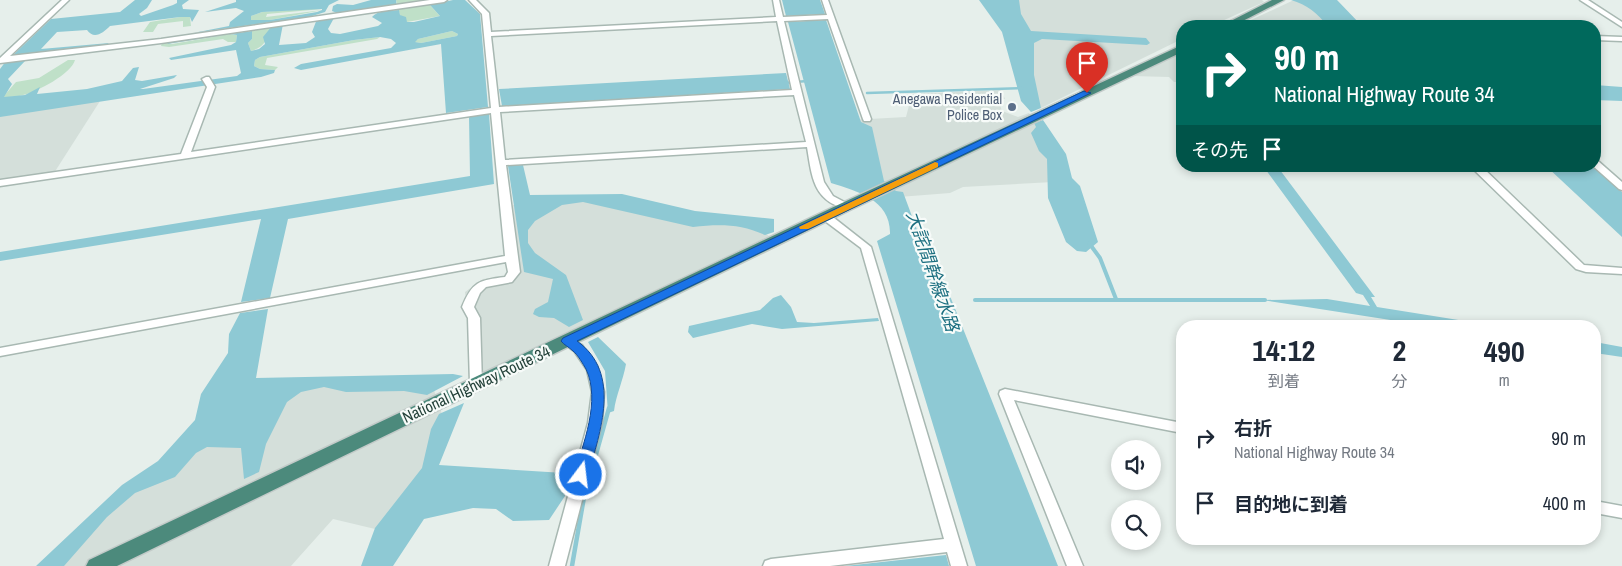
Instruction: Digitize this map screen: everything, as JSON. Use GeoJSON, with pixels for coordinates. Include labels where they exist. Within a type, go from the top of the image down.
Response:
{"type":"FeatureCollection","features":[{"type":"Feature","properties":{"kind":"highway"},"geometry":{"type":"LineString","coordinates":[[1238,20],[1279,0]]}},
{"type":"Feature","properties":{"kind":"highway","name":"National Highway Route 34"},"geometry":{"type":"LineString","coordinates":[[96,566],[825,216],[1176,51]]}},
{"type":"Feature","properties":{"kind":"street"},"geometry":{"type":"LineString","coordinates":[[1,61],[66,0]]}},
{"type":"Feature","properties":{"kind":"street"},"geometry":{"type":"LineString","coordinates":[[1,61],[161,42],[318,17],[398,8],[442,0]]}},
{"type":"Feature","properties":{"kind":"street"},"geometry":{"type":"LineString","coordinates":[[472,0],[485,13],[510,258],[514,272],[508,280],[484,283],[474,291],[468,307],[474,318],[476,384]]}},
{"type":"Feature","properties":{"kind":"street"},"geometry":{"type":"LineString","coordinates":[[776,0],[796,92],[822,190],[838,204],[855,202]]}},
{"type":"Feature","properties":{"kind":"street"},"geometry":{"type":"LineString","coordinates":[[825,0],[868,119]]}},
{"type":"Feature","properties":{"kind":"street"},"geometry":{"type":"LineString","coordinates":[[1583,0],[1622,25]]}},
{"type":"Feature","properties":{"kind":"street"},"geometry":{"type":"LineString","coordinates":[[488,34],[831,17]]}},
{"type":"Feature","properties":{"kind":"street"},"geometry":{"type":"LineString","coordinates":[[1601,38],[1622,39]]}},
{"type":"Feature","properties":{"kind":"street"},"geometry":{"type":"LineString","coordinates":[[186,156],[208,83]]}},
{"type":"Feature","properties":{"kind":"street"},"geometry":{"type":"LineString","coordinates":[[0,183],[480,112],[494,102],[796,92]]}},
{"type":"Feature","properties":{"kind":"street"},"geometry":{"type":"LineString","coordinates":[[500,163],[810,144]]}},
{"type":"Feature","properties":{"kind":"street"},"geometry":{"type":"LineString","coordinates":[[1601,168],[1622,187]]}},
{"type":"Feature","properties":{"kind":"street"},"geometry":{"type":"LineString","coordinates":[[1481,172],[1580,266],[1586,269],[1622,271]]}},
{"type":"Feature","properties":{"kind":"street"},"geometry":{"type":"LineString","coordinates":[[825,216],[866,247],[959,566]]}},
{"type":"Feature","properties":{"kind":"street"},"geometry":{"type":"LineString","coordinates":[[0,352],[510,258]]}},
{"type":"Feature","properties":{"kind":"street"},"geometry":{"type":"LineString","coordinates":[[557,566],[595,423],[598,392],[593,369],[578,348],[567,341]]}},
{"type":"Feature","properties":{"kind":"street"},"geometry":{"type":"LineString","coordinates":[[1075,566],[1005,394],[1176,427]]}},
{"type":"Feature","properties":{"kind":"street"},"geometry":{"type":"LineString","coordinates":[[1601,508],[1622,512]]}},
{"type":"Feature","properties":{"kind":"street"},"geometry":{"type":"LineString","coordinates":[[771,566],[952,545]]}},
{"type":"Feature","properties":{"kind":"shaded area"},"geometry":{"type":"Polygon","coordinates":[[[1007,0],[1262,0],[1264,2],[1224,20],[1176,20],[1176,42],[1041,108],[1033,89],[1007,0]]]}},
{"type":"Feature","properties":{"kind":"shaded area"},"geometry":{"type":"Polygon","coordinates":[[[1294,0],[1318,11],[1327,20],[1251,20],[1294,0]]]}},
{"type":"Feature","properties":{"kind":"shaded area"},"geometry":{"type":"Polygon","coordinates":[[[1176,56],[1176,82],[1169,77],[1132,76],[1176,56]]]}},
{"type":"Feature","properties":{"kind":"shaded area"},"geometry":{"type":"Polygon","coordinates":[[[1001,90],[1005,99],[998,99],[1002,111],[1018,117],[1029,113],[1059,153],[1053,182],[963,187],[950,193],[886,198],[851,120],[906,117],[912,94],[1001,90]]]}},
{"type":"Feature","properties":{"kind":"shaded area"},"geometry":{"type":"Polygon","coordinates":[[[100,101],[54,173],[0,182],[0,116],[100,101]]]}},
{"type":"Feature","properties":{"kind":"shaded area"},"geometry":{"type":"Polygon","coordinates":[[[599,199],[751,222],[769,236],[473,377],[465,292],[483,279],[520,274],[513,205],[599,199]]]}},
{"type":"Feature","properties":{"kind":"shaded area"},"geometry":{"type":"Polygon","coordinates":[[[314,380],[433,387],[445,423],[392,533],[333,519],[291,566],[41,566],[194,443],[314,380]]]}},
{"type":"Feature","properties":{"kind":"green space"},"geometry":{"type":"Polygon","coordinates":[[[396,0],[425,0],[440,16],[407,22],[400,15],[396,0]]]}},
{"type":"Feature","properties":{"kind":"green space"},"geometry":{"type":"Polygon","coordinates":[[[322,9],[267,14],[266,17],[323,10],[270,20],[251,20],[251,16],[262,12],[322,9]]]}},
{"type":"Feature","properties":{"kind":"green space"},"geometry":{"type":"Polygon","coordinates":[[[190,17],[191,26],[183,27],[183,21],[158,24],[153,32],[143,32],[150,22],[190,17]]]}},
{"type":"Feature","properties":{"kind":"green space"},"geometry":{"type":"Polygon","coordinates":[[[272,26],[267,39],[262,45],[251,51],[248,43],[252,39],[252,31],[272,26]]]}},
{"type":"Feature","properties":{"kind":"green space"},"geometry":{"type":"Polygon","coordinates":[[[452,31],[458,34],[457,36],[421,43],[414,42],[418,39],[452,31]]]}},
{"type":"Feature","properties":{"kind":"green space"},"geometry":{"type":"Polygon","coordinates":[[[230,34],[237,35],[236,42],[228,42],[223,39],[169,47],[161,46],[162,43],[170,42],[168,43],[172,44],[230,34]]]}},
{"type":"Feature","properties":{"kind":"green space"},"geometry":{"type":"Polygon","coordinates":[[[380,37],[267,58],[265,65],[278,67],[275,70],[260,69],[254,66],[255,60],[260,57],[380,37]]]}},
{"type":"Feature","properties":{"kind":"green space"},"geometry":{"type":"Polygon","coordinates":[[[68,60],[75,60],[67,71],[45,86],[21,96],[3,97],[16,82],[39,78],[68,60]]]}},
{"type":"Feature","properties":{"kind":"water"},"geometry":{"type":"Polygon","coordinates":[[[135,0],[152,0],[147,8],[139,14],[141,16],[173,5],[177,3],[177,0],[189,0],[182,5],[183,9],[199,10],[192,22],[190,17],[180,17],[110,26],[96,35],[87,30],[57,32],[41,49],[109,43],[105,46],[11,57],[51,19],[120,12],[135,0]]]}},
{"type":"Feature","properties":{"kind":"water"},"geometry":{"type":"Polygon","coordinates":[[[236,0],[339,0],[329,5],[325,12],[309,17],[193,33],[229,26],[230,22],[244,11],[236,8],[205,12],[236,2],[236,0]],[[322,10],[262,12],[251,16],[251,20],[270,20],[322,10]]]}},
{"type":"Feature","properties":{"kind":"water"},"geometry":{"type":"Polygon","coordinates":[[[371,0],[396,0],[397,7],[337,13],[332,11],[333,6],[337,4],[353,5],[371,0]]]}},
{"type":"Feature","properties":{"kind":"water"},"geometry":{"type":"Polygon","coordinates":[[[453,0],[465,0],[480,14],[488,107],[446,113],[441,44],[301,70],[294,68],[301,64],[391,48],[396,43],[391,39],[380,37],[260,57],[255,60],[254,66],[260,69],[275,70],[274,73],[261,77],[0,117],[0,69],[6,61],[55,56],[25,61],[8,79],[12,84],[4,97],[25,95],[40,87],[37,94],[87,89],[122,81],[133,68],[139,67],[135,80],[142,81],[177,75],[174,78],[140,89],[143,89],[237,76],[241,73],[236,50],[171,60],[169,58],[231,45],[236,42],[237,35],[230,34],[167,44],[170,42],[252,31],[252,39],[248,43],[251,51],[259,49],[265,44],[263,37],[272,26],[283,24],[279,45],[306,43],[315,37],[312,32],[317,19],[334,18],[328,29],[331,33],[340,34],[378,26],[382,23],[372,17],[384,11],[399,10],[400,15],[406,17],[407,22],[440,16],[430,5],[453,0]],[[452,31],[418,39],[415,42],[421,43],[457,36],[458,34],[452,31]]]}},
{"type":"Feature","properties":{"kind":"water"},"geometry":{"type":"Polygon","coordinates":[[[782,0],[820,0],[825,14],[786,16],[782,0]]]}},
{"type":"Feature","properties":{"kind":"water"},"geometry":{"type":"Polygon","coordinates":[[[979,0],[1019,0],[1021,14],[1031,31],[1146,38],[1150,43],[1147,45],[1042,39],[1034,43],[1034,75],[1041,108],[1031,112],[1021,101],[1002,32],[979,0]]]}},
{"type":"Feature","properties":{"kind":"water"},"geometry":{"type":"Polygon","coordinates":[[[1291,0],[1337,0],[1356,20],[1322,20],[1302,4],[1291,0]]]}},
{"type":"Feature","properties":{"kind":"water","name":"大詫間幹線水路"},"geometry":{"type":"Polygon","coordinates":[[[826,20],[861,122],[872,127],[884,181],[896,191],[903,192],[930,265],[940,271],[1058,566],[976,566],[877,241],[890,234],[889,222],[879,205],[871,199],[831,183],[788,22],[826,20]]]}},
{"type":"Feature","properties":{"kind":"water"},"geometry":{"type":"Polygon","coordinates":[[[786,73],[790,89],[502,106],[499,89],[786,73]]]}},
{"type":"Feature","properties":{"kind":"water"},"geometry":{"type":"Polygon","coordinates":[[[1601,85],[1622,87],[1622,101],[1601,100],[1601,85]]]}},
{"type":"Feature","properties":{"kind":"water"},"geometry":{"type":"Polygon","coordinates":[[[489,114],[494,184],[288,219],[270,298],[241,302],[261,219],[0,261],[0,252],[470,176],[469,116],[489,114]]]}},
{"type":"Feature","properties":{"kind":"water"},"geometry":{"type":"Polygon","coordinates":[[[1043,120],[1066,154],[1072,178],[1080,186],[1098,242],[1086,252],[1077,251],[1066,242],[1048,198],[1047,159],[1039,151],[1031,133],[1036,127],[1034,123],[1043,120]]]}},
{"type":"Feature","properties":{"kind":"water"},"geometry":{"type":"Polygon","coordinates":[[[523,165],[530,195],[622,194],[695,211],[774,219],[774,232],[765,235],[756,231],[730,226],[693,227],[583,202],[562,205],[535,221],[528,230],[528,243],[535,253],[566,275],[583,320],[569,327],[554,318],[539,317],[533,314],[535,309],[548,302],[553,279],[524,272],[508,166],[523,165]]]}},
{"type":"Feature","properties":{"kind":"water"},"geometry":{"type":"Polygon","coordinates":[[[1267,172],[1281,172],[1375,297],[1371,297],[1377,307],[1458,320],[1390,320],[1262,300],[1327,299],[1370,306],[1363,295],[1356,293],[1267,172]]]}},
{"type":"Feature","properties":{"kind":"water"},"geometry":{"type":"Polygon","coordinates":[[[1552,172],[1600,172],[1622,192],[1622,237],[1552,172]]]}},
{"type":"Feature","properties":{"kind":"water"},"geometry":{"type":"Polygon","coordinates":[[[781,295],[791,307],[797,322],[814,323],[878,318],[879,321],[782,329],[752,324],[693,338],[688,332],[689,326],[760,310],[773,298],[781,295]]]}},
{"type":"Feature","properties":{"kind":"water"},"geometry":{"type":"Polygon","coordinates":[[[268,309],[256,378],[453,374],[463,376],[427,395],[404,391],[346,392],[324,387],[301,392],[287,402],[266,444],[259,472],[244,479],[241,448],[207,447],[196,453],[175,477],[135,493],[107,517],[64,566],[36,566],[122,485],[158,461],[195,420],[201,394],[228,353],[229,334],[240,313],[268,309]]]}},
{"type":"Feature","properties":{"kind":"water"},"geometry":{"type":"Polygon","coordinates":[[[598,337],[626,364],[614,411],[608,413],[605,371],[588,342],[598,337]]]}},
{"type":"Feature","properties":{"kind":"water"},"geometry":{"type":"Polygon","coordinates":[[[1601,343],[1622,347],[1622,357],[1601,354],[1601,343]]]}},
{"type":"Feature","properties":{"kind":"water"},"geometry":{"type":"Polygon","coordinates":[[[464,403],[439,465],[564,473],[565,496],[549,520],[513,521],[496,509],[473,508],[424,519],[393,566],[361,566],[375,528],[422,468],[431,429],[439,414],[464,403]]]}},
{"type":"Feature","properties":{"kind":"water"},"geometry":{"type":"Polygon","coordinates":[[[946,555],[949,566],[845,566],[946,555]]]}},
{"type":"Feature","properties":{"kind":"waterway"},"geometry":{"type":"LineString","coordinates":[[784,83],[807,81]]}},
{"type":"Feature","properties":{"kind":"waterway"},"geometry":{"type":"LineString","coordinates":[[867,93],[1022,88]]}},
{"type":"Feature","properties":{"kind":"waterway"},"geometry":{"type":"LineString","coordinates":[[1089,243],[1100,258],[1116,299]]}},
{"type":"Feature","properties":{"kind":"waterway"},"geometry":{"type":"LineString","coordinates":[[975,300],[1265,300]]}},
{"type":"Feature","properties":{"kind":"waterway"},"geometry":{"type":"LineString","coordinates":[[572,566],[584,497],[609,408]]}},
{"type":"Feature","properties":{"kind":"slow traffic"},"geometry":{"type":"LineString","coordinates":[[804,227],[935,165]]}},
{"type":"Feature","properties":{"kind":"place","name":"Anegawa Residential Police Box"},"geometry":{"type":"Point","coordinates":[1012,107]}},
{"type":"Feature","properties":{"kind":"route"},"geometry":{"type":"LineString","coordinates":[[581,475],[595,423],[598,392],[593,369],[578,348],[567,341],[1087,93]]}}]}
